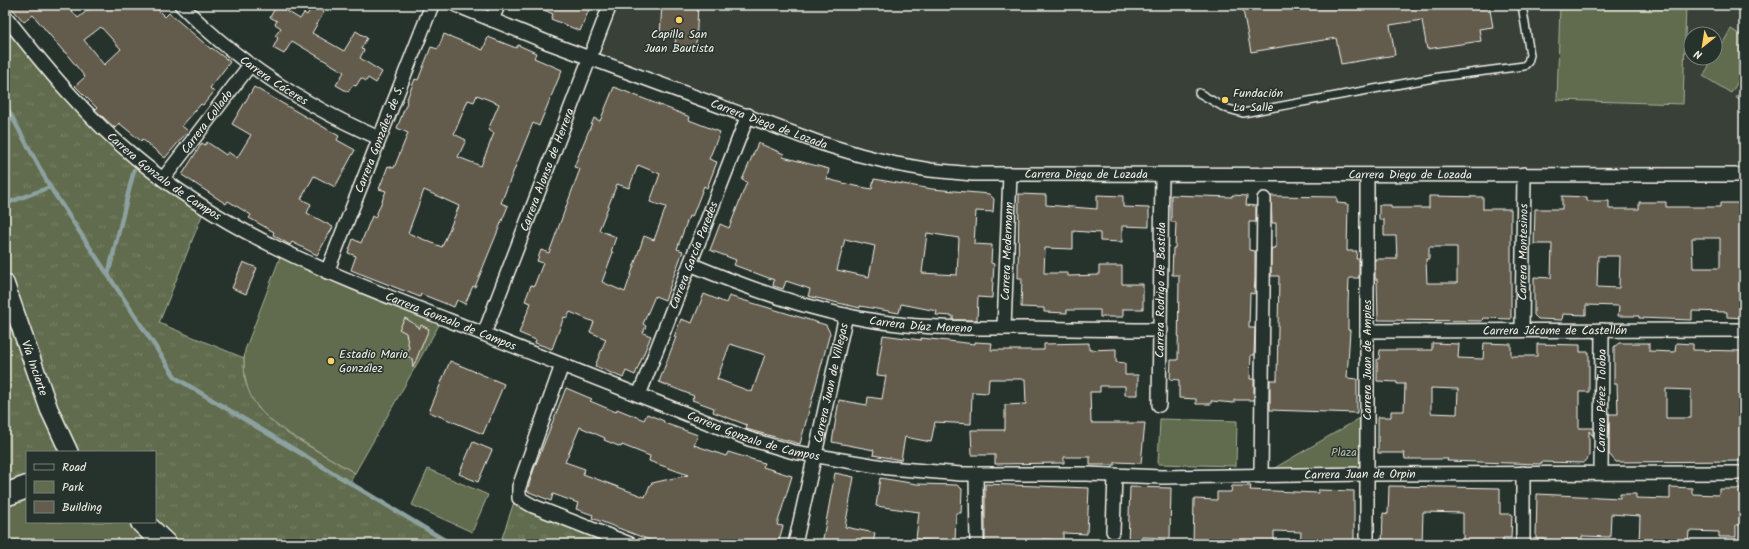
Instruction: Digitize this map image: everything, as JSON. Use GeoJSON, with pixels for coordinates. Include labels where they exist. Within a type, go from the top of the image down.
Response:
{"type":"FeatureCollection","features":[{"type":"Feature","properties":{"kind":"highway"},"geometry":{"type":"LineString","coordinates":[[5,495],[26,488]]}},
{"type":"Feature","properties":{"kind":"highway"},"geometry":{"type":"LineString","coordinates":[[143,523],[158,544]]}},
{"type":"Feature","properties":{"kind":"highway"},"geometry":{"type":"LineString","coordinates":[[143,523],[165,544]]}},
{"type":"Feature","properties":{"kind":"street","name":"Carrera Cáceres"},"geometry":{"type":"LineString","coordinates":[[181,5],[209,31],[250,65],[295,96],[325,113],[379,138]]}},
{"type":"Feature","properties":{"kind":"street","name":"Carrera Gonzáles de S."},"geometry":{"type":"LineString","coordinates":[[327,272],[432,5]]}},
{"type":"Feature","properties":{"kind":"street","name":"Carrera Diego de Lozada"},"geometry":{"type":"LineString","coordinates":[[456,5],[590,58],[820,143],[860,156],[896,164],[945,171],[973,174],[1162,175],[1744,175]]}},
{"type":"Feature","properties":{"kind":"street"},"geometry":{"type":"LineString","coordinates":[[492,20],[498,5]]}},
{"type":"Feature","properties":{"kind":"street","name":"Carrera Alonso de Herrera"},"geometry":{"type":"LineString","coordinates":[[484,334],[610,5]]}},
{"type":"Feature","properties":{"kind":"street","name":"Carrera Gonzalo de Campos"},"geometry":{"type":"LineString","coordinates":[[5,16],[56,80],[136,158],[163,179],[215,214],[242,231],[282,252],[327,272],[749,439],[794,452],[889,468],[976,474]]}},
{"type":"Feature","properties":{"kind":"street","name":"Carrera Collado"},"geometry":{"type":"LineString","coordinates":[[163,179],[250,65]]}},
{"type":"Feature","properties":{"kind":"street","name":"Carrera García Paredes"},"geometry":{"type":"LineString","coordinates":[[639,395],[748,116]]}},
{"type":"Feature","properties":{"kind":"street","name":"Carrera Medermann"},"geometry":{"type":"LineString","coordinates":[[1004,328],[1010,174]]}},
{"type":"Feature","properties":{"kind":"street","name":"Carrera Montesinos"},"geometry":{"type":"LineString","coordinates":[[1522,330],[1524,174]]}},
{"type":"Feature","properties":{"kind":"street","name":"Carrera Rodrigo de Bastida"},"geometry":{"type":"LineString","coordinates":[[1159,405],[1162,175]]}},
{"type":"Feature","properties":{"kind":"street","name":"Carrera Juan de Ampies"},"geometry":{"type":"LineString","coordinates":[[1367,175],[1367,544]]}},
{"type":"Feature","properties":{"kind":"street"},"geometry":{"type":"LineString","coordinates":[[1261,476],[1264,199]]}},
{"type":"Feature","properties":{"kind":"street","name":"Carrera Díaz Moreno"},"geometry":{"type":"LineString","coordinates":[[690,264],[759,291],[846,315],[907,325],[961,329],[1004,328],[1161,330]]}},
{"type":"Feature","properties":{"kind":"street","name":"Vía Inciarte"},"geometry":{"type":"LineString","coordinates":[[5,283],[49,409],[69,451]]}},
{"type":"Feature","properties":{"kind":"street","name":"Carrera Juan de Villegas"},"geometry":{"type":"LineString","coordinates":[[795,544],[846,315]]}},
{"type":"Feature","properties":{"kind":"street","name":"Carrera Pérez Toloba"},"geometry":{"type":"LineString","coordinates":[[1601,473],[1602,330]]}},
{"type":"Feature","properties":{"kind":"street","name":"Carrera Jácome de Castellón"},"geometry":{"type":"LineString","coordinates":[[1367,331],[1744,330]]}},
{"type":"Feature","properties":{"kind":"street"},"geometry":{"type":"LineString","coordinates":[[562,365],[519,487],[519,498],[533,506],[630,544]]}},
{"type":"Feature","properties":{"kind":"street"},"geometry":{"type":"LineString","coordinates":[[1523,473],[1523,544]]}},
{"type":"Feature","properties":{"kind":"street","name":"Carrera Juan de Orpin"},"geometry":{"type":"LineString","coordinates":[[976,474],[1162,478],[1367,474],[1744,473]]}},
{"type":"Feature","properties":{"kind":"street"},"geometry":{"type":"LineString","coordinates":[[976,474],[977,544]]}},
{"type":"Feature","properties":{"kind":"street"},"geometry":{"type":"LineString","coordinates":[[1113,530],[1115,476]]}},
{"type":"Feature","properties":{"kind":"lane"},"geometry":{"type":"LineString","coordinates":[[1199,93],[1225,108],[1243,113],[1439,77],[1524,66],[1528,62],[1530,55],[1522,5]]}},
{"type":"Feature","properties":{"kind":"shaded area","name":"Fundación La Salle"},"geometry":{"type":"Polygon","coordinates":[[[610,5],[1744,5],[1744,175],[973,174],[896,164],[590,57],[610,5]]]}},
{"type":"Feature","properties":{"kind":"green space"},"geometry":{"type":"Polygon","coordinates":[[[1560,5],[1686,5],[1685,26],[1683,26],[1683,104],[1557,100],[1560,5]]]}},
{"type":"Feature","properties":{"kind":"green space"},"geometry":{"type":"Polygon","coordinates":[[[5,16],[78,103],[205,208],[159,323],[244,358],[245,381],[258,408],[288,434],[355,473],[350,482],[451,544],[158,544],[155,523],[156,451],[26,451],[26,487],[5,495],[5,16]]]}},
{"type":"Feature","properties":{"kind":"green space"},"geometry":{"type":"Polygon","coordinates":[[[1731,29],[1744,37],[1744,72],[1731,93],[1703,76],[1709,66],[1723,66],[1723,42],[1731,29]]]}},
{"type":"Feature","properties":{"kind":"green space"},"geometry":{"type":"Polygon","coordinates":[[[1744,85],[1744,103],[1736,98],[1744,85]]]}},
{"type":"Feature","properties":{"kind":"green space","name":"Estadio Mario González"},"geometry":{"type":"Polygon","coordinates":[[[282,252],[443,318],[355,473],[278,426],[267,417],[251,396],[246,383],[244,368],[245,350],[282,252]]]}},
{"type":"Feature","properties":{"kind":"green space","name":"Plaza"},"geometry":{"type":"Polygon","coordinates":[[[1367,414],[1367,474],[1261,476],[1367,414]]]}},
{"type":"Feature","properties":{"kind":"green space"},"geometry":{"type":"Polygon","coordinates":[[[1160,419],[1237,421],[1236,466],[1158,464],[1160,419]]]}},
{"type":"Feature","properties":{"kind":"green space"},"geometry":{"type":"Polygon","coordinates":[[[428,469],[488,495],[472,532],[412,505],[428,469]]]}},
{"type":"Feature","properties":{"kind":"green space"},"geometry":{"type":"Polygon","coordinates":[[[26,487],[26,523],[143,523],[158,544],[5,544],[5,495],[26,487]]]}},
{"type":"Feature","properties":{"kind":"green space"},"geometry":{"type":"Polygon","coordinates":[[[519,487],[518,493],[630,544],[500,544],[519,487]]]}},
{"type":"Feature","properties":{"kind":"building"},"geometry":{"type":"Polygon","coordinates":[[[9,5],[67,5],[78,18],[94,5],[153,5],[165,17],[169,13],[211,49],[212,48],[230,62],[210,88],[214,92],[203,105],[201,104],[182,126],[188,131],[165,158],[119,123],[115,128],[95,110],[97,108],[75,86],[85,77],[65,52],[33,15],[24,22],[9,5]],[[101,27],[84,40],[104,65],[121,49],[101,27]]]}},
{"type":"Feature","properties":{"kind":"building"},"geometry":{"type":"Polygon","coordinates":[[[277,5],[300,19],[304,13],[307,15],[313,5],[324,12],[312,33],[344,51],[356,31],[367,38],[361,49],[364,50],[360,58],[382,72],[376,83],[368,78],[366,81],[361,78],[356,86],[353,85],[348,92],[336,85],[344,72],[292,41],[284,54],[273,48],[278,38],[275,36],[281,28],[275,24],[277,21],[270,17],[277,5]]]}},
{"type":"Feature","properties":{"kind":"building"},"geometry":{"type":"Polygon","coordinates":[[[533,5],[591,5],[580,31],[551,19],[553,14],[533,5]]]}},
{"type":"Feature","properties":{"kind":"building","name":"Capilla San Juan Bautista"},"geometry":{"type":"Polygon","coordinates":[[[662,5],[698,5],[696,47],[675,46],[676,36],[660,35],[662,5]]]}},
{"type":"Feature","properties":{"kind":"building"},"geometry":{"type":"Polygon","coordinates":[[[1242,5],[1489,5],[1493,27],[1479,29],[1481,41],[1427,49],[1422,20],[1390,25],[1395,55],[1341,64],[1336,38],[1251,52],[1242,5]]]}},
{"type":"Feature","properties":{"kind":"building"},"geometry":{"type":"Polygon","coordinates":[[[444,34],[483,50],[488,37],[516,48],[518,45],[536,53],[534,58],[562,70],[539,126],[533,123],[522,150],[501,203],[508,206],[475,287],[473,286],[465,304],[457,300],[454,307],[421,294],[420,297],[351,270],[356,256],[348,253],[353,239],[361,243],[372,216],[375,218],[386,191],[379,189],[388,166],[394,168],[408,133],[397,128],[407,102],[406,101],[415,79],[418,80],[431,47],[438,49],[444,34]],[[477,95],[474,102],[468,100],[454,134],[466,140],[458,157],[481,166],[494,133],[488,130],[499,104],[477,95]],[[424,190],[408,233],[442,247],[459,206],[424,190]]]}},
{"type":"Feature","properties":{"kind":"building"},"geometry":{"type":"Polygon","coordinates":[[[254,87],[339,136],[337,140],[355,150],[335,187],[314,176],[301,199],[311,204],[307,213],[333,227],[317,255],[292,242],[290,245],[273,235],[274,232],[249,218],[251,215],[228,201],[226,204],[182,175],[202,143],[205,145],[207,142],[226,155],[228,152],[237,158],[251,135],[232,124],[254,87]]]}},
{"type":"Feature","properties":{"kind":"building"},"geometry":{"type":"Polygon","coordinates":[[[614,87],[690,117],[689,120],[720,132],[709,159],[717,162],[707,188],[704,186],[692,217],[689,216],[677,249],[683,251],[665,300],[655,296],[643,324],[646,326],[643,333],[651,336],[635,375],[626,371],[623,378],[595,366],[606,339],[590,332],[594,322],[570,312],[567,318],[564,317],[552,349],[535,343],[536,340],[519,333],[531,303],[525,301],[531,285],[534,286],[543,263],[537,261],[541,250],[549,253],[580,169],[574,167],[594,118],[600,121],[614,87]],[[638,165],[629,188],[617,184],[599,230],[616,237],[611,252],[613,252],[602,282],[625,292],[644,236],[654,240],[666,207],[650,202],[660,174],[638,165]]]}},
{"type":"Feature","properties":{"kind":"building"},"geometry":{"type":"Polygon","coordinates":[[[758,143],[784,154],[783,157],[829,169],[827,179],[855,186],[872,189],[874,179],[932,189],[989,194],[994,199],[993,212],[976,211],[974,244],[992,245],[991,263],[994,264],[992,298],[978,297],[977,320],[953,320],[953,316],[936,315],[937,311],[901,304],[899,313],[860,306],[860,308],[808,296],[810,289],[786,281],[783,289],[773,286],[774,280],[734,265],[736,260],[710,250],[720,224],[729,228],[747,182],[742,180],[758,143]],[[927,233],[922,273],[957,275],[959,238],[927,233]],[[845,239],[837,270],[869,277],[875,246],[845,239]]]}},
{"type":"Feature","properties":{"kind":"building"},"geometry":{"type":"Polygon","coordinates":[[[1019,194],[1046,195],[1046,205],[1097,209],[1097,195],[1123,196],[1123,207],[1149,208],[1149,227],[1122,226],[1122,242],[1100,241],[1100,233],[1073,231],[1073,249],[1045,248],[1044,273],[1068,273],[1068,276],[1099,275],[1099,266],[1122,266],[1122,284],[1143,284],[1143,309],[1123,309],[1123,317],[1100,317],[1100,310],[1067,310],[1067,313],[1044,312],[1044,308],[1021,307],[1022,278],[1018,278],[1019,194]]]}},
{"type":"Feature","properties":{"kind":"building"},"geometry":{"type":"Polygon","coordinates":[[[1171,195],[1247,196],[1246,205],[1256,206],[1256,222],[1249,222],[1249,250],[1255,251],[1254,294],[1250,293],[1249,328],[1255,328],[1254,355],[1251,355],[1250,379],[1254,379],[1254,400],[1234,400],[1234,403],[1211,401],[1211,404],[1196,404],[1196,399],[1179,398],[1179,380],[1170,379],[1171,360],[1178,360],[1179,275],[1172,275],[1176,222],[1171,222],[1171,195]]]}},
{"type":"Feature","properties":{"kind":"building"},"geometry":{"type":"Polygon","coordinates":[[[1271,196],[1337,197],[1337,203],[1348,204],[1347,251],[1357,251],[1356,259],[1359,259],[1359,278],[1349,278],[1348,330],[1350,330],[1347,378],[1357,379],[1357,413],[1270,410],[1270,380],[1277,380],[1279,276],[1271,276],[1271,251],[1272,248],[1276,248],[1276,223],[1272,223],[1271,196]]]}},
{"type":"Feature","properties":{"kind":"building"},"geometry":{"type":"Polygon","coordinates":[[[1429,196],[1483,197],[1483,209],[1511,209],[1511,319],[1483,318],[1482,321],[1378,320],[1375,259],[1397,259],[1396,236],[1384,236],[1384,220],[1379,220],[1379,205],[1391,205],[1391,208],[1429,208],[1429,196]],[[1429,247],[1429,259],[1426,259],[1427,283],[1457,283],[1457,247],[1429,247]]]}},
{"type":"Feature","properties":{"kind":"building"},"geometry":{"type":"Polygon","coordinates":[[[1562,196],[1587,197],[1587,201],[1609,201],[1609,209],[1639,209],[1639,202],[1666,202],[1666,207],[1720,207],[1720,203],[1744,203],[1744,318],[1727,317],[1727,312],[1692,311],[1692,320],[1639,318],[1639,316],[1618,316],[1619,306],[1586,305],[1586,315],[1563,314],[1562,320],[1538,319],[1534,315],[1534,277],[1551,278],[1552,244],[1534,244],[1535,209],[1562,209],[1562,196]],[[1692,238],[1693,268],[1720,268],[1720,238],[1692,238]],[[1598,256],[1597,287],[1619,288],[1620,256],[1598,256]]]}},
{"type":"Feature","properties":{"kind":"building"},"geometry":{"type":"Polygon","coordinates":[[[243,262],[257,268],[246,294],[232,288],[243,262]]]}},
{"type":"Feature","properties":{"kind":"building"},"geometry":{"type":"Polygon","coordinates":[[[704,294],[726,303],[729,296],[826,325],[830,333],[800,444],[746,429],[747,425],[713,412],[714,408],[692,400],[694,396],[659,382],[676,337],[674,337],[681,319],[692,323],[704,294]],[[730,344],[717,379],[752,392],[765,355],[730,344]]]}},
{"type":"Feature","properties":{"kind":"building"},"geometry":{"type":"Polygon","coordinates":[[[405,318],[419,327],[419,329],[421,325],[429,329],[413,367],[412,359],[406,355],[409,348],[406,333],[399,329],[405,318]]]}},
{"type":"Feature","properties":{"kind":"building"},"geometry":{"type":"Polygon","coordinates":[[[883,335],[921,340],[921,338],[975,344],[975,342],[992,343],[991,350],[1044,350],[1044,344],[1089,343],[1089,350],[1116,349],[1116,362],[1125,363],[1125,375],[1138,375],[1138,395],[1125,395],[1125,386],[1100,386],[1100,392],[1090,392],[1091,423],[1145,423],[1141,463],[1115,462],[1115,465],[1090,465],[1090,457],[1064,457],[1064,463],[995,464],[995,455],[972,455],[971,430],[1005,430],[1005,405],[1026,404],[1025,379],[989,379],[988,393],[972,392],[971,424],[935,422],[931,442],[905,437],[901,460],[873,455],[874,450],[832,442],[839,400],[867,405],[868,397],[882,399],[886,376],[877,375],[883,335]]]}},
{"type":"Feature","properties":{"kind":"building"},"geometry":{"type":"Polygon","coordinates":[[[1432,343],[1459,344],[1458,358],[1483,359],[1484,343],[1511,344],[1511,356],[1537,356],[1537,344],[1580,345],[1580,352],[1589,352],[1589,392],[1579,392],[1579,428],[1593,428],[1593,436],[1589,431],[1589,457],[1584,463],[1541,462],[1541,464],[1447,461],[1448,459],[1405,459],[1404,453],[1378,453],[1378,417],[1391,417],[1391,411],[1404,411],[1405,384],[1377,381],[1377,359],[1379,359],[1380,350],[1432,350],[1432,343]],[[1431,388],[1431,413],[1457,414],[1458,389],[1431,388]]]}},
{"type":"Feature","properties":{"kind":"building"},"geometry":{"type":"Polygon","coordinates":[[[1619,343],[1649,343],[1649,351],[1675,352],[1676,343],[1693,344],[1693,350],[1741,351],[1740,401],[1744,401],[1744,461],[1616,462],[1609,454],[1609,414],[1618,414],[1617,384],[1614,384],[1614,347],[1619,343]],[[1666,389],[1666,418],[1691,418],[1691,390],[1666,389]]]}},
{"type":"Feature","properties":{"kind":"building"},"geometry":{"type":"Polygon","coordinates":[[[450,361],[504,384],[483,434],[429,412],[450,361]]]}},
{"type":"Feature","properties":{"kind":"building"},"geometry":{"type":"Polygon","coordinates":[[[566,388],[592,399],[590,401],[616,412],[617,409],[644,420],[647,414],[664,421],[664,423],[698,435],[694,445],[726,456],[728,452],[764,463],[763,467],[792,476],[777,525],[783,526],[778,544],[660,544],[592,518],[593,515],[576,509],[578,503],[553,494],[551,501],[527,491],[534,469],[566,388]],[[580,427],[565,462],[585,469],[583,474],[645,497],[652,483],[688,475],[649,461],[650,456],[622,445],[621,447],[604,440],[605,438],[580,427]]]}},
{"type":"Feature","properties":{"kind":"building"},"geometry":{"type":"Polygon","coordinates":[[[473,442],[492,450],[478,482],[459,474],[473,442]]]}},
{"type":"Feature","properties":{"kind":"building"},"geometry":{"type":"Polygon","coordinates":[[[835,473],[854,477],[845,527],[875,533],[873,544],[851,540],[850,544],[822,544],[835,473]]]}},
{"type":"Feature","properties":{"kind":"building"},"geometry":{"type":"Polygon","coordinates":[[[880,478],[917,484],[957,485],[962,489],[961,513],[956,513],[955,543],[916,539],[919,512],[876,506],[880,478]]]}},
{"type":"Feature","properties":{"kind":"building"},"geometry":{"type":"Polygon","coordinates":[[[985,484],[1089,488],[1087,534],[1063,533],[1063,540],[1042,539],[1042,544],[985,544],[985,484]]]}},
{"type":"Feature","properties":{"kind":"building"},"geometry":{"type":"Polygon","coordinates":[[[1232,486],[1251,486],[1250,490],[1318,493],[1318,490],[1354,491],[1354,544],[1300,544],[1301,532],[1274,531],[1274,544],[1193,544],[1194,499],[1217,500],[1217,492],[1231,492],[1232,486]]]}},
{"type":"Feature","properties":{"kind":"building"},"geometry":{"type":"Polygon","coordinates":[[[1389,486],[1500,488],[1500,514],[1512,514],[1511,538],[1503,538],[1503,544],[1463,544],[1463,513],[1423,512],[1422,544],[1382,544],[1383,513],[1388,514],[1389,486]]]}},
{"type":"Feature","properties":{"kind":"building"},"geometry":{"type":"Polygon","coordinates":[[[1130,487],[1171,488],[1170,538],[1142,537],[1143,544],[1128,544],[1130,487]]]}},
{"type":"Feature","properties":{"kind":"building"},"geometry":{"type":"Polygon","coordinates":[[[1670,487],[1692,488],[1692,494],[1719,495],[1719,489],[1744,489],[1743,525],[1736,525],[1736,537],[1719,537],[1719,532],[1689,531],[1688,543],[1639,544],[1640,516],[1611,514],[1610,537],[1582,536],[1582,540],[1564,540],[1564,544],[1544,544],[1544,539],[1536,539],[1537,494],[1620,498],[1620,494],[1636,494],[1636,498],[1670,499],[1670,487]]]}},
{"type":"Feature","properties":{"kind":"waterway"},"geometry":{"type":"LineString","coordinates":[[5,104],[50,187],[176,378],[451,544]]}},
{"type":"Feature","properties":{"kind":"waterway"},"geometry":{"type":"LineString","coordinates":[[108,275],[134,170]]}},
{"type":"Feature","properties":{"kind":"waterway"},"geometry":{"type":"LineString","coordinates":[[5,204],[50,187]]}},
{"type":"Feature","properties":{"kind":"place","name":"Capilla San Juan Bautista"},"geometry":{"type":"Point","coordinates":[679,20]}},
{"type":"Feature","properties":{"kind":"place","name":"Fundación La Salle"},"geometry":{"type":"Point","coordinates":[1225,100]}},
{"type":"Feature","properties":{"kind":"place","name":"Estadio Mario González"},"geometry":{"type":"Point","coordinates":[331,361]}}]}
